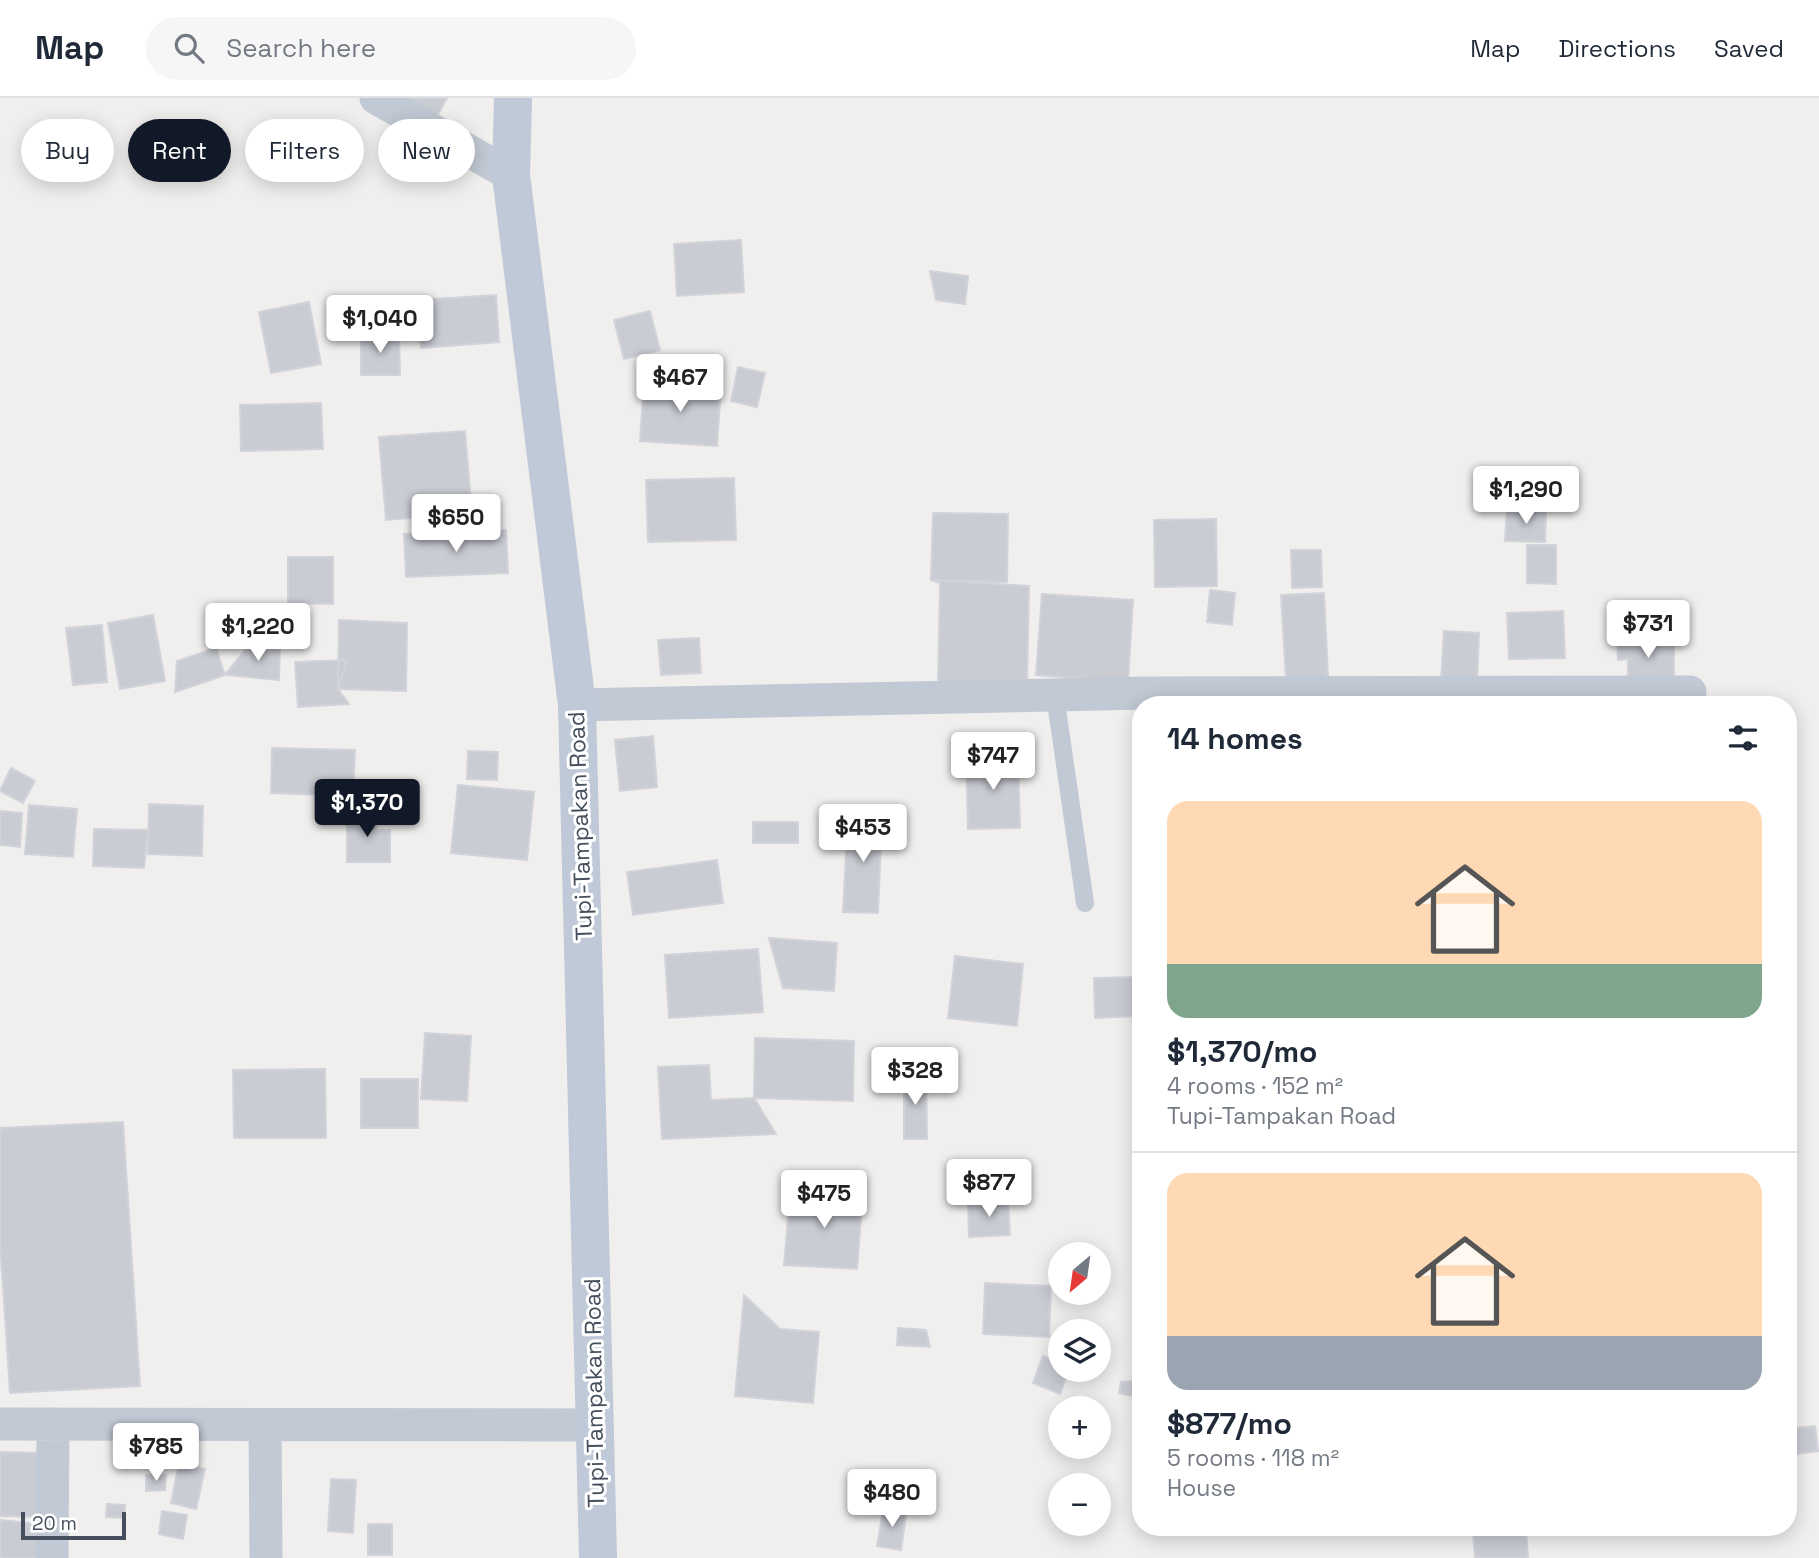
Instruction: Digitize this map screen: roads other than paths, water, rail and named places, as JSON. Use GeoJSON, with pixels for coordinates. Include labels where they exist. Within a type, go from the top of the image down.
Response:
{"type":"FeatureCollection","features":[{"type":"Feature","properties":{"kind":"main road","name":"Tupi-Tampakan Road"},"geometry":{"type":"LineString","coordinates":[[513,98],[511,175],[578,705],[597,1558]]}},
{"type":"Feature","properties":{"kind":"street"},"geometry":{"type":"LineString","coordinates":[[376,98],[511,175]]}},
{"type":"Feature","properties":{"kind":"street"},"geometry":{"type":"LineString","coordinates":[[578,705],[1149,692],[1690,692]]}},
{"type":"Feature","properties":{"kind":"street"},"geometry":{"type":"LineString","coordinates":[[0,1424],[595,1425]]}},
{"type":"Feature","properties":{"kind":"street"},"geometry":{"type":"LineString","coordinates":[[52,1558],[53,1424]]}},
{"type":"Feature","properties":{"kind":"street"},"geometry":{"type":"LineString","coordinates":[[265,1425],[266,1558]]}},
{"type":"Feature","properties":{"kind":"lane"},"geometry":{"type":"LineString","coordinates":[[1055,695],[1085,903]]}}]}
